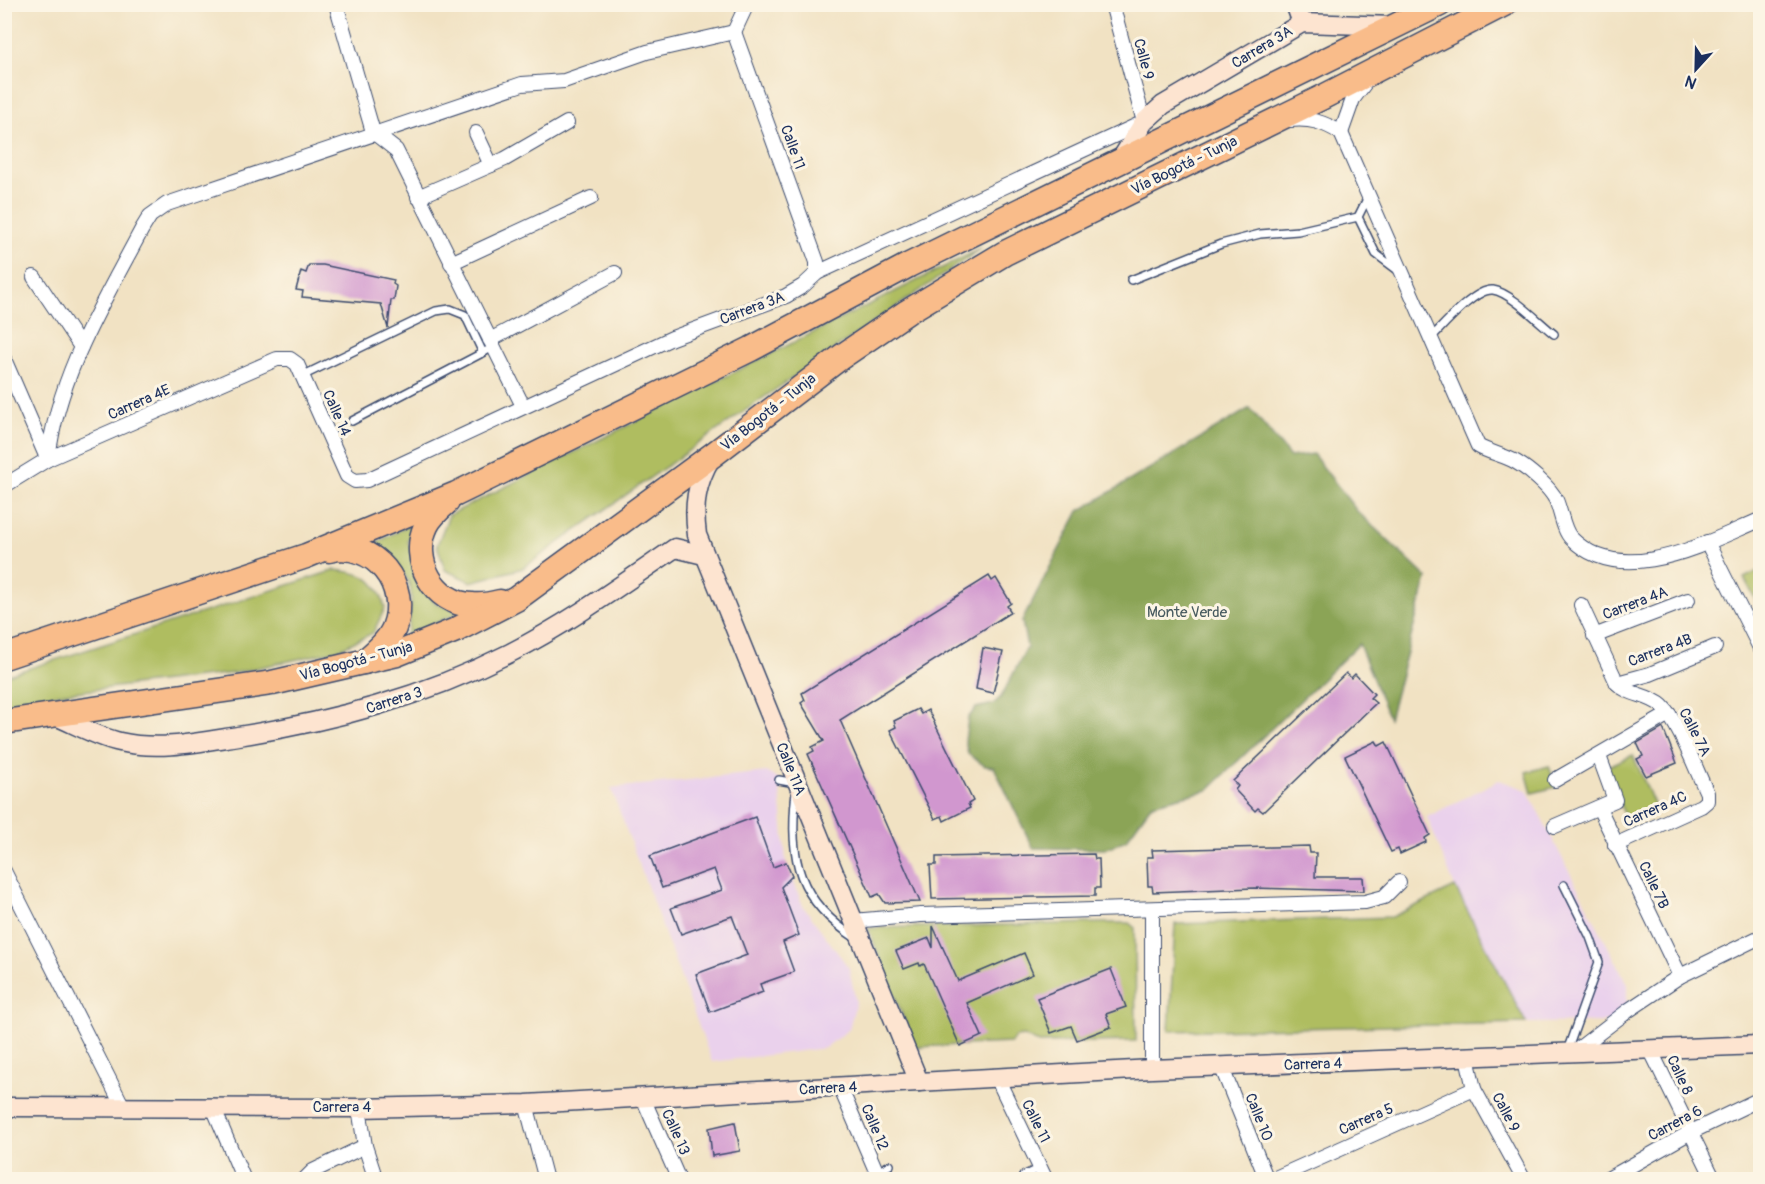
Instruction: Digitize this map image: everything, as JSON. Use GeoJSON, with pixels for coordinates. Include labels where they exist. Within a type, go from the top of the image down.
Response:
{"type":"FeatureCollection","features":[{"type":"Feature","properties":{"kind":"highway","name":"Vía Bogotá - Tunja"},"geometry":{"type":"LineString","coordinates":[[4,657],[306,556],[456,494],[752,349],[909,265],[1440,4]]}},
{"type":"Feature","properties":{"kind":"highway","name":"Vía Bogotá - Tunja"},"geometry":{"type":"LineString","coordinates":[[4,722],[272,683],[397,654],[456,630],[516,599],[714,454],[841,357],[907,312],[1005,253],[1374,71],[1503,4]]}},
{"type":"Feature","properties":{"kind":"highway"},"geometry":{"type":"LineString","coordinates":[[456,494],[439,508],[426,525],[420,546],[423,567],[434,586],[451,600],[471,606],[516,599]]}},
{"type":"Feature","properties":{"kind":"highway"},"geometry":{"type":"LineString","coordinates":[[306,556],[337,548],[357,550],[375,558],[389,573],[397,590],[399,610],[394,629],[382,645],[364,662]]}},
{"type":"Feature","properties":{"kind":"main road"},"geometry":{"type":"LineString","coordinates":[[1295,4],[1302,23]]}},
{"type":"Feature","properties":{"kind":"main road","name":"Carrera 3A"},"geometry":{"type":"LineString","coordinates":[[1119,162],[1144,122],[1163,105],[1302,23],[1396,26]]}},
{"type":"Feature","properties":{"kind":"main road","name":"Calle 11A"},"geometry":{"type":"LineString","coordinates":[[714,454],[703,472],[696,492],[694,514],[697,535],[788,782],[854,921],[919,1082]]}},
{"type":"Feature","properties":{"kind":"main road","name":"Carrera 3"},"geometry":{"type":"LineString","coordinates":[[52,715],[120,742],[146,746],[175,745],[308,725],[380,706],[440,684],[512,652],[627,581],[675,548],[704,555]]}},
{"type":"Feature","properties":{"kind":"main road","name":"Carrera 4"},"geometry":{"type":"LineString","coordinates":[[4,1107],[359,1108],[526,1104],[1152,1069],[1761,1045]]}},
{"type":"Feature","properties":{"kind":"street"},"geometry":{"type":"LineString","coordinates":[[336,4],[373,132],[396,150],[489,347],[523,406]]}},
{"type":"Feature","properties":{"kind":"street"},"geometry":{"type":"LineString","coordinates":[[48,459],[57,405],[81,347],[150,216],[167,204],[373,132],[522,84],[564,81],[647,52],[734,32],[747,4]]}},
{"type":"Feature","properties":{"kind":"street","name":"Calle 9"},"geometry":{"type":"LineString","coordinates":[[1112,4],[1144,122]]}},
{"type":"Feature","properties":{"kind":"street","name":"Calle 11"},"geometry":{"type":"LineString","coordinates":[[734,32],[817,262],[817,273]]}},
{"type":"Feature","properties":{"kind":"street"},"geometry":{"type":"LineString","coordinates":[[1341,133],[1353,99],[1374,71]]}},
{"type":"Feature","properties":{"kind":"street"},"geometry":{"type":"LineString","coordinates":[[1271,122],[1305,118],[1325,123],[1341,133],[1478,446],[1516,462],[1555,498],[1570,537],[1599,556],[1624,562],[1652,560],[1707,542],[1761,520]]}},
{"type":"Feature","properties":{"kind":"street","name":"Carrera 3A"},"geometry":{"type":"LineString","coordinates":[[355,481],[367,480],[697,327],[786,296],[803,286],[817,273],[1144,122]]}},
{"type":"Feature","properties":{"kind":"street"},"geometry":{"type":"LineString","coordinates":[[418,197],[491,165],[567,123]]}},
{"type":"Feature","properties":{"kind":"street"},"geometry":{"type":"LineString","coordinates":[[476,133],[491,165]]}},
{"type":"Feature","properties":{"kind":"street"},"geometry":{"type":"LineString","coordinates":[[451,263],[591,198]]}},
{"type":"Feature","properties":{"kind":"street"},"geometry":{"type":"LineString","coordinates":[[489,347],[615,273]]}},
{"type":"Feature","properties":{"kind":"street"},"geometry":{"type":"LineString","coordinates":[[34,277],[81,347]]}},
{"type":"Feature","properties":{"kind":"street"},"geometry":{"type":"LineString","coordinates":[[4,359],[48,459]]}},
{"type":"Feature","properties":{"kind":"street","name":"Carrera 4E"},"geometry":{"type":"LineString","coordinates":[[4,486],[48,459],[277,359],[290,359]]}},
{"type":"Feature","properties":{"kind":"street","name":"Calle 14"},"geometry":{"type":"LineString","coordinates":[[290,359],[297,364],[347,476],[355,481]]}},
{"type":"Feature","properties":{"kind":"street"},"geometry":{"type":"LineString","coordinates":[[1707,542],[1761,648]]}},
{"type":"Feature","properties":{"kind":"street","name":"Carrera 4A"},"geometry":{"type":"LineString","coordinates":[[1594,636],[1688,600]]}},
{"type":"Feature","properties":{"kind":"street"},"geometry":{"type":"LineString","coordinates":[[1581,605],[1617,683]]}},
{"type":"Feature","properties":{"kind":"street","name":"Carrera 4B"},"geometry":{"type":"LineString","coordinates":[[1617,683],[1650,674],[1714,646]]}},
{"type":"Feature","properties":{"kind":"street","name":"Calle 7A"},"geometry":{"type":"LineString","coordinates":[[1617,683],[1622,688],[1652,699],[1669,714],[1707,793],[1707,801]]}},
{"type":"Feature","properties":{"kind":"street"},"geometry":{"type":"LineString","coordinates":[[1555,780],[1669,714]]}},
{"type":"Feature","properties":{"kind":"street"},"geometry":{"type":"LineString","coordinates":[[1556,826],[1615,800],[1599,756]]}},
{"type":"Feature","properties":{"kind":"street","name":"Carrera 4C"},"geometry":{"type":"LineString","coordinates":[[1615,845],[1707,801]]}},
{"type":"Feature","properties":{"kind":"street","name":"Calle 7B"},"geometry":{"type":"LineString","coordinates":[[1599,808],[1680,976]]}},
{"type":"Feature","properties":{"kind":"street"},"geometry":{"type":"LineString","coordinates":[[4,871],[123,1107]]}},
{"type":"Feature","properties":{"kind":"street"},"geometry":{"type":"LineString","coordinates":[[854,921],[921,915],[1152,910],[1336,898],[1365,902],[1384,897],[1399,882]]}},
{"type":"Feature","properties":{"kind":"street"},"geometry":{"type":"LineString","coordinates":[[1152,910],[1152,1069]]}},
{"type":"Feature","properties":{"kind":"street"},"geometry":{"type":"LineString","coordinates":[[1570,1053],[1680,976],[1761,937]]}},
{"type":"Feature","properties":{"kind":"street","name":"Calle 8"},"geometry":{"type":"LineString","coordinates":[[1650,1049],[1689,1133],[1714,1179]]}},
{"type":"Feature","properties":{"kind":"street","name":"Calle 9"},"geometry":{"type":"LineString","coordinates":[[1467,1057],[1474,1089],[1524,1179]]}},
{"type":"Feature","properties":{"kind":"street","name":"Calle 10"},"geometry":{"type":"LineString","coordinates":[[1222,1068],[1269,1179]]}},
{"type":"Feature","properties":{"kind":"street","name":"Calle 11"},"geometry":{"type":"LineString","coordinates":[[997,1078],[1043,1174]]}},
{"type":"Feature","properties":{"kind":"street","name":"Calle 12"},"geometry":{"type":"LineString","coordinates":[[840,1088],[878,1176]]}},
{"type":"Feature","properties":{"kind":"street","name":"Carrera 5"},"geometry":{"type":"LineString","coordinates":[[1269,1179],[1474,1089]]}},
{"type":"Feature","properties":{"kind":"street","name":"Calle 13"},"geometry":{"type":"LineString","coordinates":[[643,1098],[679,1179]]}},
{"type":"Feature","properties":{"kind":"street","name":"Carrera 6"},"geometry":{"type":"LineString","coordinates":[[1606,1179],[1689,1133],[1761,1099]]}},
{"type":"Feature","properties":{"kind":"street"},"geometry":{"type":"LineString","coordinates":[[526,1104],[546,1179]]}},
{"type":"Feature","properties":{"kind":"street"},"geometry":{"type":"LineString","coordinates":[[213,1107],[244,1179]]}},
{"type":"Feature","properties":{"kind":"street"},"geometry":{"type":"LineString","coordinates":[[359,1108],[365,1146],[376,1179]]}},
{"type":"Feature","properties":{"kind":"street"},"geometry":{"type":"LineString","coordinates":[[304,1179],[313,1171],[365,1146]]}},
{"type":"Feature","properties":{"kind":"lane"},"geometry":{"type":"LineString","coordinates":[[1358,217],[1368,197]]}},
{"type":"Feature","properties":{"kind":"lane"},"geometry":{"type":"LineString","coordinates":[[1358,217],[1376,254],[1400,272]]}},
{"type":"Feature","properties":{"kind":"lane"},"geometry":{"type":"LineString","coordinates":[[1131,280],[1221,244],[1260,234],[1298,231],[1358,217]]}},
{"type":"Feature","properties":{"kind":"lane"},"geometry":{"type":"LineString","coordinates":[[1431,339],[1479,293],[1492,290],[1505,294],[1554,334]]}},
{"type":"Feature","properties":{"kind":"lane"},"geometry":{"type":"LineString","coordinates":[[302,376],[436,311],[458,310],[465,315],[489,347],[352,421]]}},
{"type":"Feature","properties":{"kind":"lane"},"geometry":{"type":"LineString","coordinates":[[788,782],[793,816],[794,850],[799,874],[810,898],[825,916],[862,943]]}},
{"type":"Feature","properties":{"kind":"lane"},"geometry":{"type":"LineString","coordinates":[[1564,885],[1590,937],[1599,962],[1570,1053]]}},
{"type":"Feature","properties":{"kind":"lane"},"geometry":{"type":"LineString","coordinates":[[878,1176],[890,1165]]}},
{"type":"Feature","properties":{"kind":"lane"},"geometry":{"type":"LineString","coordinates":[[1023,1176],[1043,1174]]}},
{"type":"Feature","properties":{"kind":"shaded area"},"geometry":{"type":"Polygon","coordinates":[[[767,772],[779,780],[786,862],[803,906],[849,968],[856,1002],[849,1029],[825,1048],[712,1062],[611,788],[767,772]]]}},
{"type":"Feature","properties":{"kind":"shaded area"},"geometry":{"type":"Polygon","coordinates":[[[1499,780],[1527,790],[1627,983],[1627,1009],[1613,1022],[1526,1023],[1455,887],[1427,817],[1499,780]]]}},
{"type":"Feature","properties":{"kind":"green space"},"geometry":{"type":"Polygon","coordinates":[[[982,248],[763,398],[523,568],[471,582],[445,570],[437,545],[449,515],[982,248]]]}},
{"type":"Feature","properties":{"kind":"green space","name":"Monte Verde"},"geometry":{"type":"Polygon","coordinates":[[[1250,408],[1290,457],[1313,454],[1357,511],[1427,578],[1389,719],[1359,644],[1208,790],[1152,804],[1126,840],[1105,849],[1033,848],[994,767],[985,766],[968,754],[965,741],[968,718],[976,708],[993,704],[1001,697],[1027,647],[1022,621],[1079,511],[1250,408]]]}},
{"type":"Feature","properties":{"kind":"green space"},"geometry":{"type":"Polygon","coordinates":[[[416,521],[408,541],[419,579],[435,603],[460,612],[407,636],[411,604],[409,583],[398,567],[373,545],[416,521]]]}},
{"type":"Feature","properties":{"kind":"green space"},"geometry":{"type":"Polygon","coordinates":[[[335,570],[362,575],[368,579],[378,590],[385,608],[373,633],[335,651],[234,673],[58,694],[5,704],[5,676],[335,570]]]}},
{"type":"Feature","properties":{"kind":"green space"},"geometry":{"type":"Polygon","coordinates":[[[1760,570],[1760,608],[1744,578],[1760,570]]]}},
{"type":"Feature","properties":{"kind":"green space"},"geometry":{"type":"Polygon","coordinates":[[[1633,755],[1657,811],[1628,823],[1604,768],[1633,755]]]}},
{"type":"Feature","properties":{"kind":"green space"},"geometry":{"type":"Polygon","coordinates":[[[1549,766],[1556,787],[1532,793],[1526,772],[1549,766]]]}},
{"type":"Feature","properties":{"kind":"green space"},"geometry":{"type":"Polygon","coordinates":[[[1455,887],[1526,1023],[1169,1031],[1175,924],[1392,917],[1455,887]]]}},
{"type":"Feature","properties":{"kind":"green space"},"geometry":{"type":"Polygon","coordinates":[[[1129,923],[1135,928],[1136,1041],[1039,1043],[1024,1036],[1015,1037],[1011,1043],[915,1047],[868,928],[1129,923]]]}},
{"type":"Feature","properties":{"kind":"building"},"geometry":{"type":"Polygon","coordinates":[[[309,265],[323,265],[394,280],[393,284],[396,286],[394,300],[391,300],[388,328],[381,304],[302,297],[303,291],[296,290],[301,271],[306,273],[309,265]]]}},
{"type":"Feature","properties":{"kind":"building"},"geometry":{"type":"Polygon","coordinates":[[[989,576],[992,581],[996,578],[1011,603],[1007,606],[1011,612],[840,720],[920,902],[885,903],[879,894],[872,897],[808,754],[814,751],[812,747],[824,741],[801,703],[805,700],[802,693],[989,576]]]}},
{"type":"Feature","properties":{"kind":"building"},"geometry":{"type":"Polygon","coordinates":[[[983,648],[1003,652],[993,693],[976,689],[983,648]]]}},
{"type":"Feature","properties":{"kind":"building"},"geometry":{"type":"Polygon","coordinates":[[[1346,673],[1351,678],[1355,674],[1374,694],[1370,698],[1376,703],[1263,812],[1258,808],[1255,811],[1235,790],[1238,786],[1233,781],[1346,673]]]}},
{"type":"Feature","properties":{"kind":"building"},"geometry":{"type":"Polygon","coordinates":[[[918,709],[921,714],[928,710],[973,801],[968,804],[970,808],[944,821],[942,816],[935,819],[890,730],[896,727],[894,721],[918,709]]]}},
{"type":"Feature","properties":{"kind":"building"},"geometry":{"type":"Polygon","coordinates":[[[1663,728],[1677,763],[1646,776],[1637,759],[1643,756],[1637,743],[1663,728]]]}},
{"type":"Feature","properties":{"kind":"building"},"geometry":{"type":"Polygon","coordinates":[[[1376,741],[1379,746],[1386,742],[1430,835],[1425,838],[1426,842],[1400,854],[1398,849],[1391,852],[1345,756],[1376,741]]]}},
{"type":"Feature","properties":{"kind":"building"},"geometry":{"type":"Polygon","coordinates":[[[755,817],[773,867],[786,862],[792,876],[781,887],[799,935],[783,942],[794,972],[760,984],[763,992],[710,1012],[696,974],[747,955],[732,916],[681,934],[671,908],[722,890],[714,869],[662,888],[650,856],[755,817]]]}},
{"type":"Feature","properties":{"kind":"building"},"geometry":{"type":"Polygon","coordinates":[[[1309,846],[1310,853],[1316,853],[1315,877],[1363,877],[1364,891],[1254,888],[1153,892],[1152,886],[1148,886],[1147,857],[1153,857],[1152,850],[1309,846]]]}},
{"type":"Feature","properties":{"kind":"building"},"geometry":{"type":"Polygon","coordinates":[[[1094,854],[1095,859],[1099,859],[1100,888],[1095,888],[1095,896],[932,899],[930,865],[936,865],[936,857],[1094,854]]]}},
{"type":"Feature","properties":{"kind":"building"},"geometry":{"type":"Polygon","coordinates":[[[933,926],[958,981],[1024,953],[1033,974],[967,1003],[982,1036],[960,1046],[924,964],[920,966],[919,963],[904,969],[896,951],[929,938],[933,948],[933,926]]]}},
{"type":"Feature","properties":{"kind":"building"},"geometry":{"type":"Polygon","coordinates":[[[1111,969],[1126,1007],[1106,1014],[1111,1027],[1077,1040],[1071,1026],[1051,1033],[1037,998],[1111,969]]]}},
{"type":"Feature","properties":{"kind":"building"},"geometry":{"type":"Polygon","coordinates":[[[735,1122],[740,1151],[712,1156],[709,1128],[735,1122]]]}}]}
